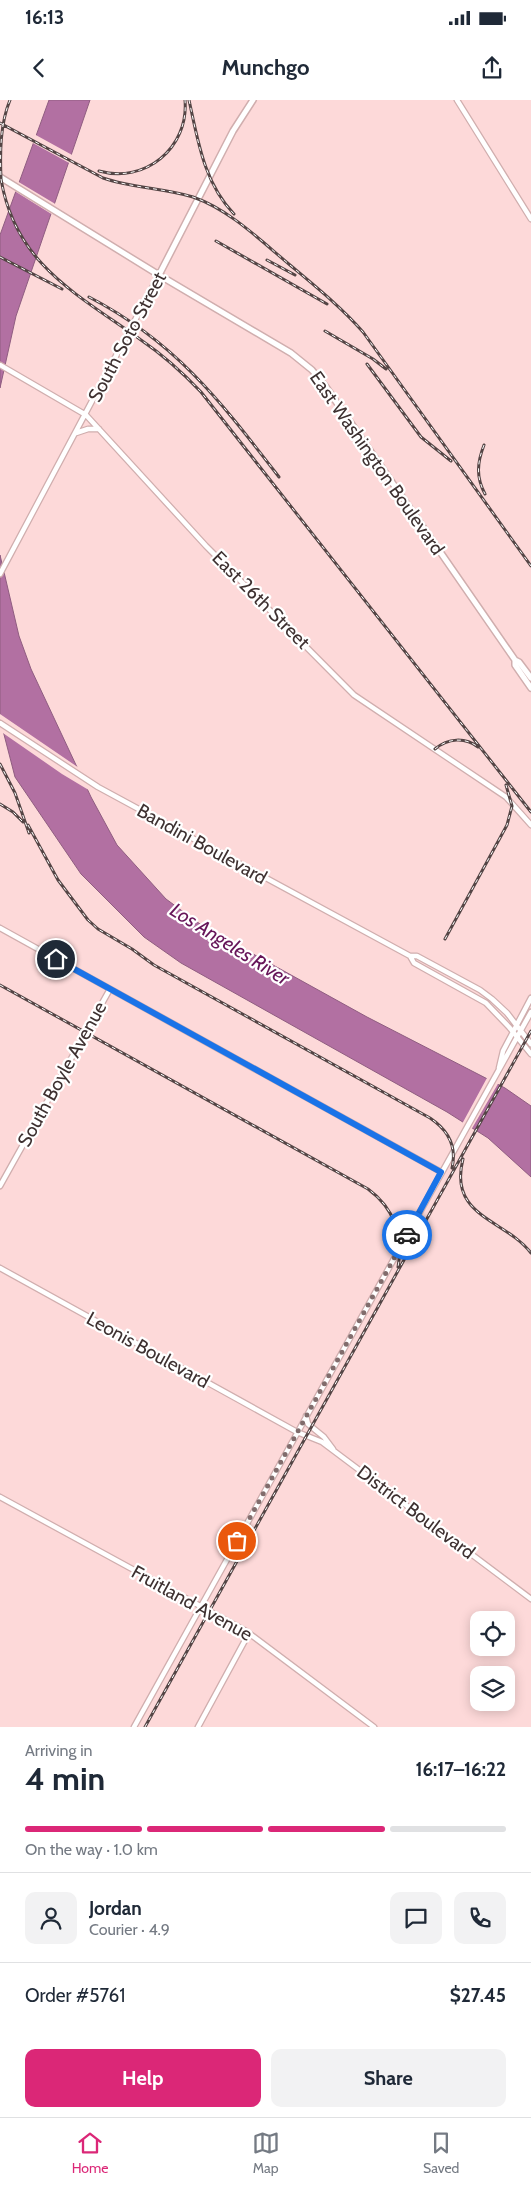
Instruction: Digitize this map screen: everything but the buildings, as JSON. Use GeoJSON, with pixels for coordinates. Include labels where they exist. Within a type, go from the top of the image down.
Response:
{"type":"FeatureCollection","features":[{"type":"Feature","properties":{"kind":"main road","name":"South Soto Street"},"geometry":{"type":"LineString","coordinates":[[0,574],[86,415],[233,131],[253,100]]}},
{"type":"Feature","properties":{"kind":"main road"},"geometry":{"type":"LineString","coordinates":[[457,100],[531,219]]}},
{"type":"Feature","properties":{"kind":"main road","name":"East Washington Boulevard"},"geometry":{"type":"LineString","coordinates":[[0,177],[159,275],[291,353],[315,373],[515,660],[519,662],[531,678]]}},
{"type":"Feature","properties":{"kind":"main road","name":"East 26th Street"},"geometry":{"type":"LineString","coordinates":[[0,365],[86,415],[206,546],[354,695],[506,797],[531,825]]}},
{"type":"Feature","properties":{"kind":"main road"},"geometry":{"type":"LineString","coordinates":[[76,433],[88,429],[99,429]]}},
{"type":"Feature","properties":{"kind":"main road","name":"East Washington Boulevard"},"geometry":{"type":"LineString","coordinates":[[515,660],[515,665],[531,688]]}},
{"type":"Feature","properties":{"kind":"main road","name":"Bandini Boulevard"},"geometry":{"type":"LineString","coordinates":[[0,723],[89,782],[410,956],[417,956],[480,990],[503,1008],[531,1044]]}},
{"type":"Feature","properties":{"kind":"main road"},"geometry":{"type":"LineString","coordinates":[[0,928],[441,1172]]}},
{"type":"Feature","properties":{"kind":"main road","name":"Bandini Boulevard"},"geometry":{"type":"LineString","coordinates":[[410,956],[414,963],[486,1004],[531,1054]]}},
{"type":"Feature","properties":{"kind":"main road","name":"South Boyle Avenue"},"geometry":{"type":"LineString","coordinates":[[0,1186],[110,988]]}},
{"type":"Feature","properties":{"kind":"main road"},"geometry":{"type":"LineString","coordinates":[[499,1068],[498,1063],[531,998]]}},
{"type":"Feature","properties":{"kind":"main road"},"geometry":{"type":"LineString","coordinates":[[134,1727],[531,1012]]}},
{"type":"Feature","properties":{"kind":"main road"},"geometry":{"type":"LineString","coordinates":[[511,1049],[515,1045],[524,1044]]}},
{"type":"Feature","properties":{"kind":"main road","name":"Leonis Boulevard"},"geometry":{"type":"LineString","coordinates":[[0,1268],[297,1432]]}},
{"type":"Feature","properties":{"kind":"main road"},"geometry":{"type":"LineString","coordinates":[[306,1416],[308,1424],[324,1437],[334,1450]]}},
{"type":"Feature","properties":{"kind":"main road","name":"District Boulevard"},"geometry":{"type":"LineString","coordinates":[[297,1432],[315,1439],[334,1450],[531,1599]]}},
{"type":"Feature","properties":{"kind":"main road","name":"Fruitland Avenue"},"geometry":{"type":"LineString","coordinates":[[0,1496],[249,1633],[374,1727]]}},
{"type":"Feature","properties":{"kind":"main road"},"geometry":{"type":"LineString","coordinates":[[198,1727],[249,1633]]}},
{"type":"Feature","properties":{"kind":"water"},"geometry":{"type":"Polygon","coordinates":[[[49,100],[90,100],[16,316],[0,388],[0,235],[49,100]]]}},
{"type":"Feature","properties":{"kind":"water","name":"Los Angeles River"},"geometry":{"type":"Polygon","coordinates":[[[0,555],[19,636],[31,669],[91,797],[117,845],[166,899],[200,924],[367,1017],[505,1088],[531,1106],[531,1177],[488,1138],[447,1112],[181,963],[144,937],[81,874],[15,777],[0,719],[0,555]]]}},
{"type":"Feature","properties":{"kind":"pier"},"geometry":{"type":"Polygon","coordinates":[[[34,134],[74,156],[71,164],[31,142],[34,134]]]}},
{"type":"Feature","properties":{"kind":"pier"},"geometry":{"type":"Polygon","coordinates":[[[17,181],[57,205],[53,215],[13,190],[17,181]]]}},
{"type":"Feature","properties":{"kind":"pier"},"geometry":{"type":"Polygon","coordinates":[[[0,714],[82,770],[92,792],[62,774],[0,731],[0,714]]]}},
{"type":"Feature","properties":{"kind":"pier"},"geometry":{"type":"Polygon","coordinates":[[[488,1076],[499,1082],[471,1130],[462,1124],[488,1076]]]}},
{"type":"Feature","properties":{"kind":"railway"},"geometry":{"type":"LineString","coordinates":[[10,100],[2,129],[1,179],[8,208],[20,234],[35,255],[52,274],[72,291],[157,352],[201,392],[531,812]]}},
{"type":"Feature","properties":{"kind":"railway"},"geometry":{"type":"LineString","coordinates":[[99,171],[116,174],[132,172],[147,167],[161,158],[172,147],[180,133],[184,117],[185,100]]}},
{"type":"Feature","properties":{"kind":"railway"},"geometry":{"type":"LineString","coordinates":[[189,100],[199,146],[209,175],[224,202],[234,214]]}},
{"type":"Feature","properties":{"kind":"railway"},"geometry":{"type":"LineString","coordinates":[[0,123],[103,178],[125,184],[182,194],[207,203],[232,218],[256,236],[328,297],[363,332],[531,566]]}},
{"type":"Feature","properties":{"kind":"railway"},"geometry":{"type":"LineString","coordinates":[[216,241],[327,304]]}},
{"type":"Feature","properties":{"kind":"railway"},"geometry":{"type":"LineString","coordinates":[[0,257],[62,289]]}},
{"type":"Feature","properties":{"kind":"railway"},"geometry":{"type":"LineString","coordinates":[[267,260],[295,275]]}},
{"type":"Feature","properties":{"kind":"railway"},"geometry":{"type":"LineString","coordinates":[[89,297],[120,315],[172,354],[216,399],[279,477]]}},
{"type":"Feature","properties":{"kind":"railway"},"geometry":{"type":"LineString","coordinates":[[325,331],[373,359],[386,369]]}},
{"type":"Feature","properties":{"kind":"railway"},"geometry":{"type":"LineString","coordinates":[[367,364],[421,437],[451,461]]}},
{"type":"Feature","properties":{"kind":"railway"},"geometry":{"type":"LineString","coordinates":[[484,445],[480,458],[479,476],[485,494]]}},
{"type":"Feature","properties":{"kind":"railway"},"geometry":{"type":"LineString","coordinates":[[435,749],[440,745],[456,740],[462,740],[478,747]]}},
{"type":"Feature","properties":{"kind":"railway"},"geometry":{"type":"LineString","coordinates":[[0,764],[15,793],[29,833]]}},
{"type":"Feature","properties":{"kind":"railway"},"geometry":{"type":"LineString","coordinates":[[445,939],[507,825],[512,806],[506,785]]}},
{"type":"Feature","properties":{"kind":"railway"},"geometry":{"type":"LineString","coordinates":[[0,804],[13,812],[23,822]]}},
{"type":"Feature","properties":{"kind":"railway"},"geometry":{"type":"LineString","coordinates":[[28,825],[58,880],[88,920],[98,929],[132,949],[154,965],[430,1118],[442,1128],[450,1140],[453,1153],[452,1168]]}},
{"type":"Feature","properties":{"kind":"railway"},"geometry":{"type":"LineString","coordinates":[[0,985],[368,1189],[384,1205],[395,1224],[400,1256],[398,1267]]}},
{"type":"Feature","properties":{"kind":"railway"},"geometry":{"type":"LineString","coordinates":[[145,1727],[531,1031]]}},
{"type":"Feature","properties":{"kind":"railway"},"geometry":{"type":"LineString","coordinates":[[463,1159],[461,1178],[464,1193],[471,1205],[520,1242],[531,1253]]}},
{"type":"Feature","properties":{"kind":"way so far"},"geometry":{"type":"LineString","coordinates":[[237,1541],[407,1235]]}},
{"type":"Feature","properties":{"kind":"route"},"geometry":{"type":"LineString","coordinates":[[56,959],[441,1172],[407,1235]]}}]}
